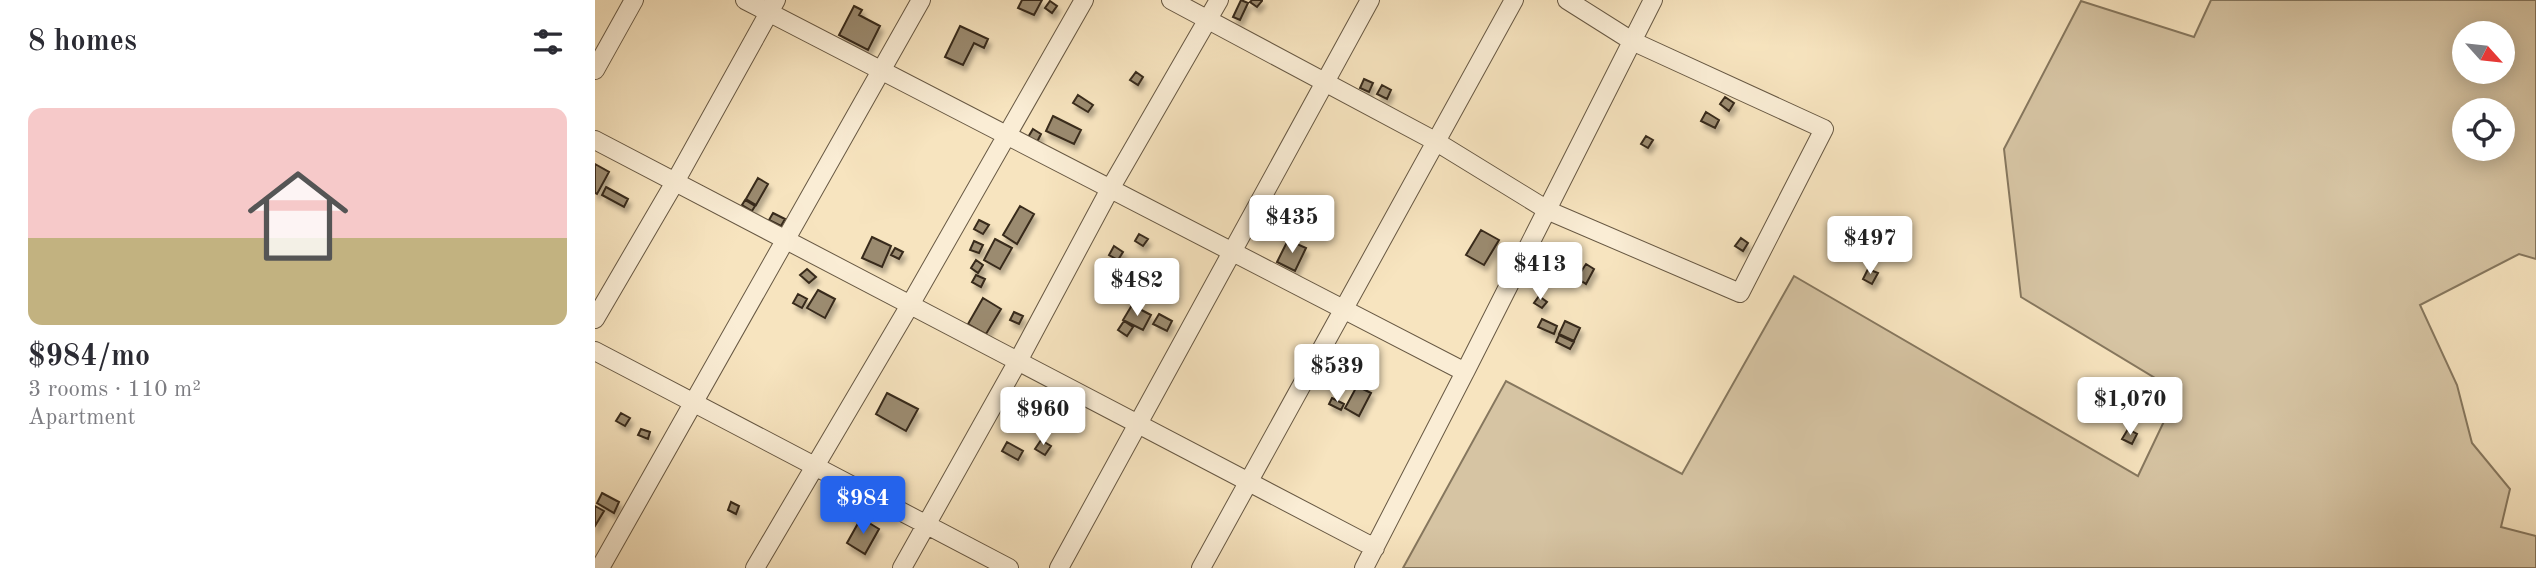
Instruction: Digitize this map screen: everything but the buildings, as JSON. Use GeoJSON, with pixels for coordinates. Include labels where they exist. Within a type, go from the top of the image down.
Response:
{"type":"FeatureCollection","features":[{"type":"Feature","properties":{"kind":"street"},"geometry":{"type":"LineString","coordinates":[[595,70],[634,0]]}},
{"type":"Feature","properties":{"kind":"street"},"geometry":{"type":"LineString","coordinates":[[745,0],[772,6],[882,71],[1465,372]]}},
{"type":"Feature","properties":{"kind":"street"},"geometry":{"type":"LineString","coordinates":[[600,568],[921,0]]}},
{"type":"Feature","properties":{"kind":"street"},"geometry":{"type":"LineString","coordinates":[[755,568],[1084,0]]}},
{"type":"Feature","properties":{"kind":"street"},"geometry":{"type":"LineString","coordinates":[[1171,0],[1436,141],[1549,211],[1740,293],[1824,129],[1632,41],[1567,0]]}},
{"type":"Feature","properties":{"kind":"street"},"geometry":{"type":"LineString","coordinates":[[902,568],[1018,361],[1110,189],[1219,0]]}},
{"type":"Feature","properties":{"kind":"street"},"geometry":{"type":"LineString","coordinates":[[1059,568],[1370,0]]}},
{"type":"Feature","properties":{"kind":"street"},"geometry":{"type":"LineString","coordinates":[[1201,568],[1514,0]]}},
{"type":"Feature","properties":{"kind":"street"},"geometry":{"type":"LineString","coordinates":[[1364,568],[1549,211],[1653,0]]}},
{"type":"Feature","properties":{"kind":"street"},"geometry":{"type":"LineString","coordinates":[[595,319],[772,6]]}},
{"type":"Feature","properties":{"kind":"street"},"geometry":{"type":"LineString","coordinates":[[595,140],[1375,548]]}},
{"type":"Feature","properties":{"kind":"street"},"geometry":{"type":"LineString","coordinates":[[595,351],[1009,568]]}},
{"type":"Feature","properties":{"kind":"shaded area"},"geometry":{"type":"Polygon","coordinates":[[[2211,0],[2536,0],[2536,259],[2519,254],[2420,305],[2457,385],[2472,443],[2510,489],[2501,527],[2536,536],[2536,568],[1403,568],[1506,381],[1682,474],[1794,276],[2138,476],[2178,392],[2021,297],[2004,149],[2081,1],[2194,37],[2211,0]]]}}]}
